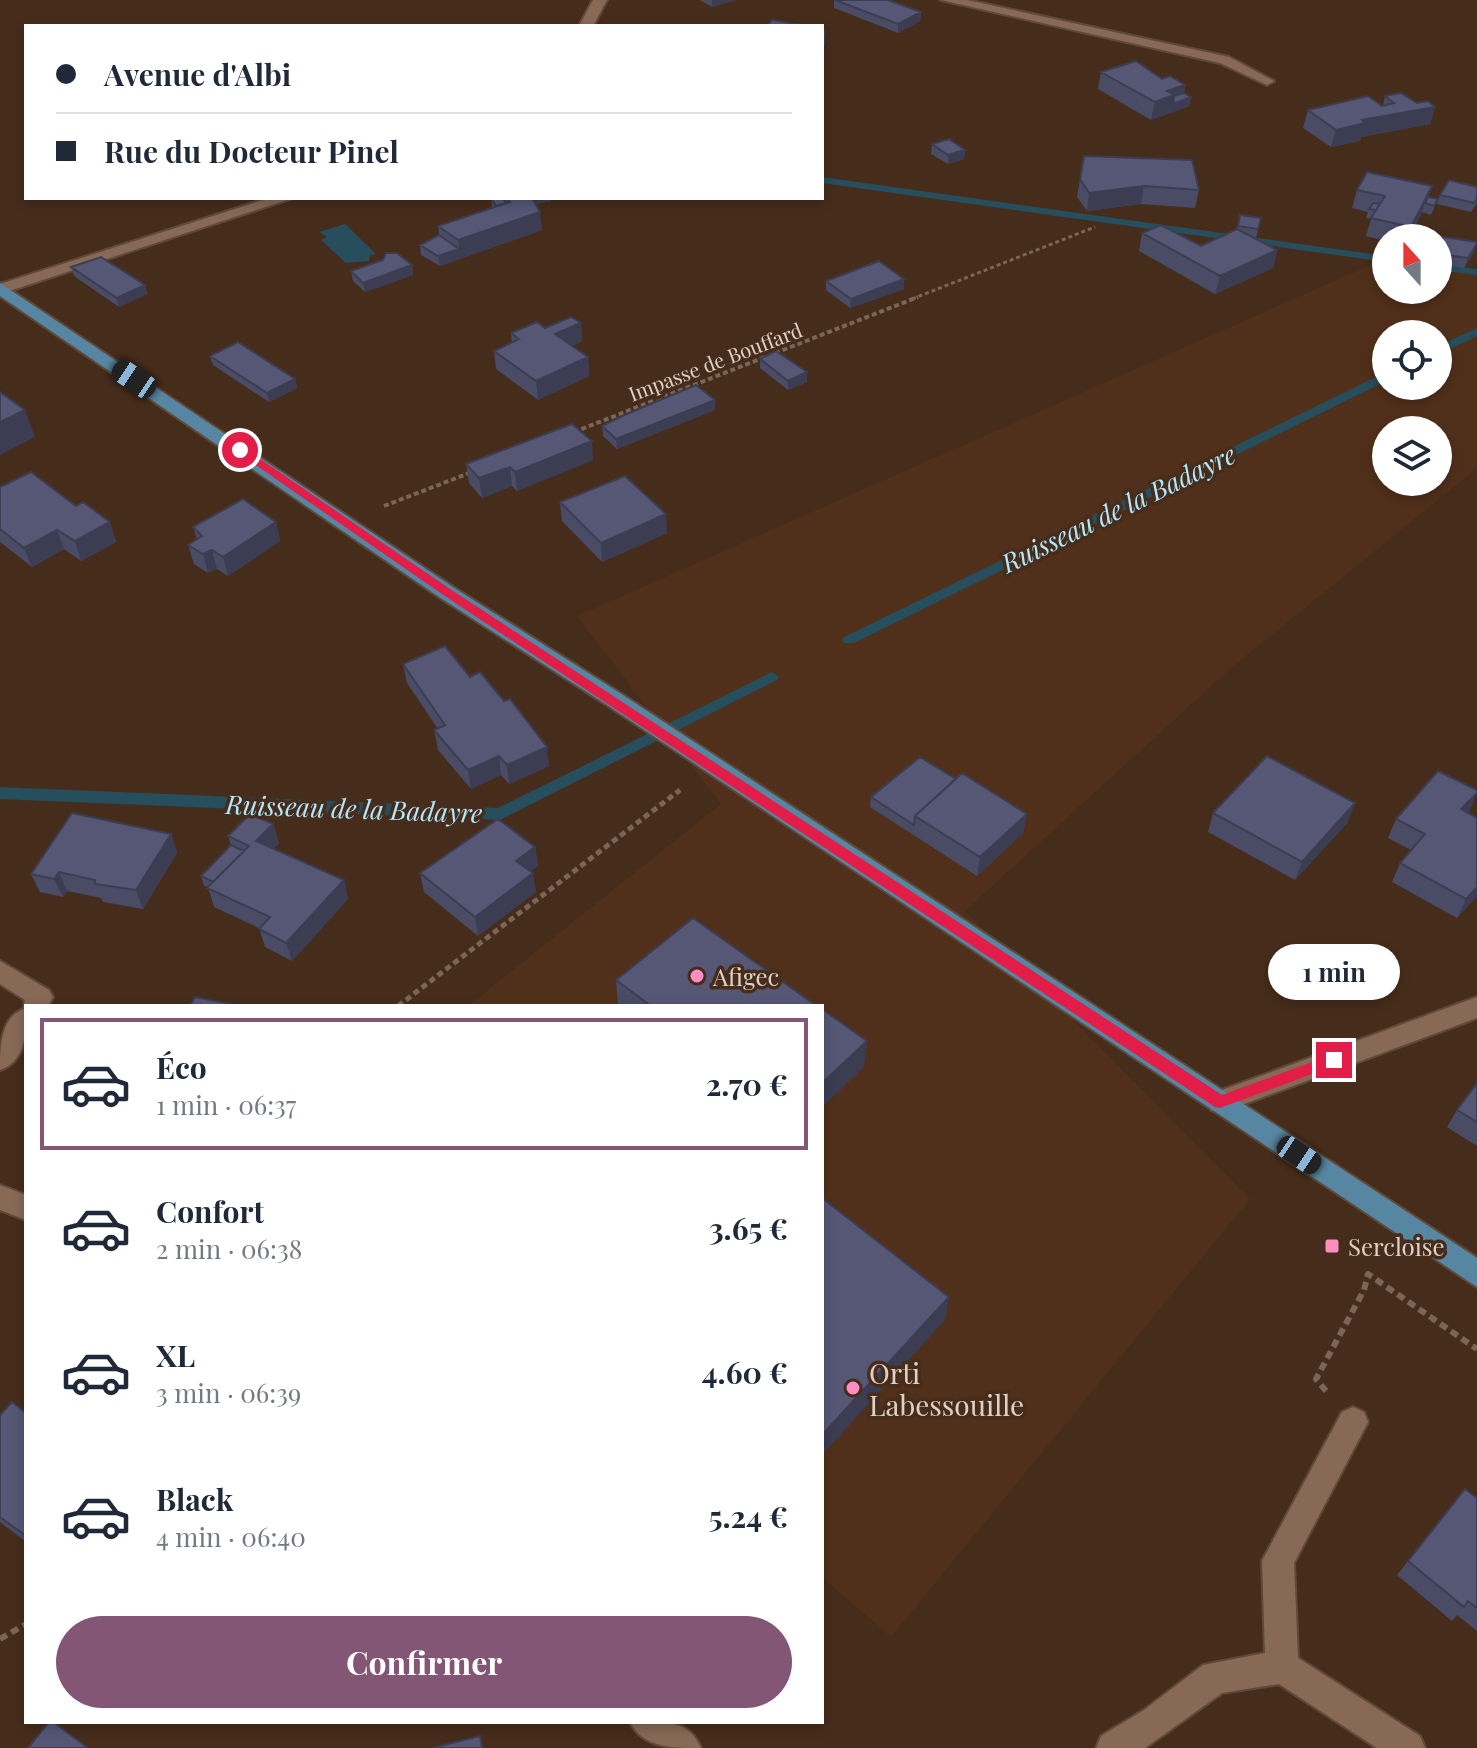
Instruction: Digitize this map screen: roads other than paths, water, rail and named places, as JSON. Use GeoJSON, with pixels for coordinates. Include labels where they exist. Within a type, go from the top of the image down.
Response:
{"type":"FeatureCollection","features":[{"type":"Feature","properties":{"kind":"main road"},"geometry":{"type":"LineString","coordinates":[[1,289],[346,521],[446,592],[615,700],[1477,1274]]}},
{"type":"Feature","properties":{"kind":"street"},"geometry":{"type":"LineString","coordinates":[[587,24],[600,0]]}},
{"type":"Feature","properties":{"kind":"street"},"geometry":{"type":"LineString","coordinates":[[948,0],[1224,60],[1267,81]]}},
{"type":"Feature","properties":{"kind":"street"},"geometry":{"type":"LineString","coordinates":[[1,289],[279,200]]}},
{"type":"Feature","properties":{"kind":"street"},"geometry":{"type":"LineString","coordinates":[[0,971],[40,997],[36,1004]]}},
{"type":"Feature","properties":{"kind":"street"},"geometry":{"type":"LineString","coordinates":[[1220,1102],[1477,1007]]}},
{"type":"Feature","properties":{"kind":"street"},"geometry":{"type":"LineString","coordinates":[[0,1059],[24,1022]]}},
{"type":"Feature","properties":{"kind":"street"},"geometry":{"type":"LineString","coordinates":[[0,1197],[24,1207]]}},
{"type":"Feature","properties":{"kind":"street"},"geometry":{"type":"LineString","coordinates":[[1282,1667],[1278,1561],[1353,1422]]}},
{"type":"Feature","properties":{"kind":"street"},"geometry":{"type":"LineString","coordinates":[[1113,1748],[1156,1722],[1215,1677],[1282,1667],[1408,1748]]}},
{"type":"Feature","properties":{"kind":"street"},"geometry":{"type":"LineString","coordinates":[[650,1724],[684,1748]]}},
{"type":"Feature","properties":{"kind":"water"},"geometry":{"type":"Polygon","coordinates":[[[345,224],[376,254],[370,255],[369,261],[346,263],[321,240],[327,237],[319,232],[345,224]]]}},
{"type":"Feature","properties":{"kind":"waterway"},"geometry":{"type":"LineString","coordinates":[[824,180],[1372,257]]}},
{"type":"Feature","properties":{"kind":"waterway"},"geometry":{"type":"LineString","coordinates":[[1452,269],[1477,272]]}},
{"type":"Feature","properties":{"kind":"waterway","name":"Ruisseau de la Badayre"},"geometry":{"type":"LineString","coordinates":[[1452,344],[1477,332]]}},
{"type":"Feature","properties":{"kind":"waterway","name":"Ruisseau de la Badayre"},"geometry":{"type":"LineString","coordinates":[[849,640],[1372,383]]}},
{"type":"Feature","properties":{"kind":"waterway","name":"Ruisseau de la Badayre"},"geometry":{"type":"LineString","coordinates":[[0,793],[500,814],[772,677]]}},
{"type":"Feature","properties":{"kind":"place","name":"Afigec"},"geometry":{"type":"Point","coordinates":[697,976]}},
{"type":"Feature","properties":{"kind":"place","name":"Sercloise"},"geometry":{"type":"Point","coordinates":[1332,1246]}},
{"type":"Feature","properties":{"kind":"place","name":"Orti Labessouille"},"geometry":{"type":"Point","coordinates":[853,1388]}}]}
